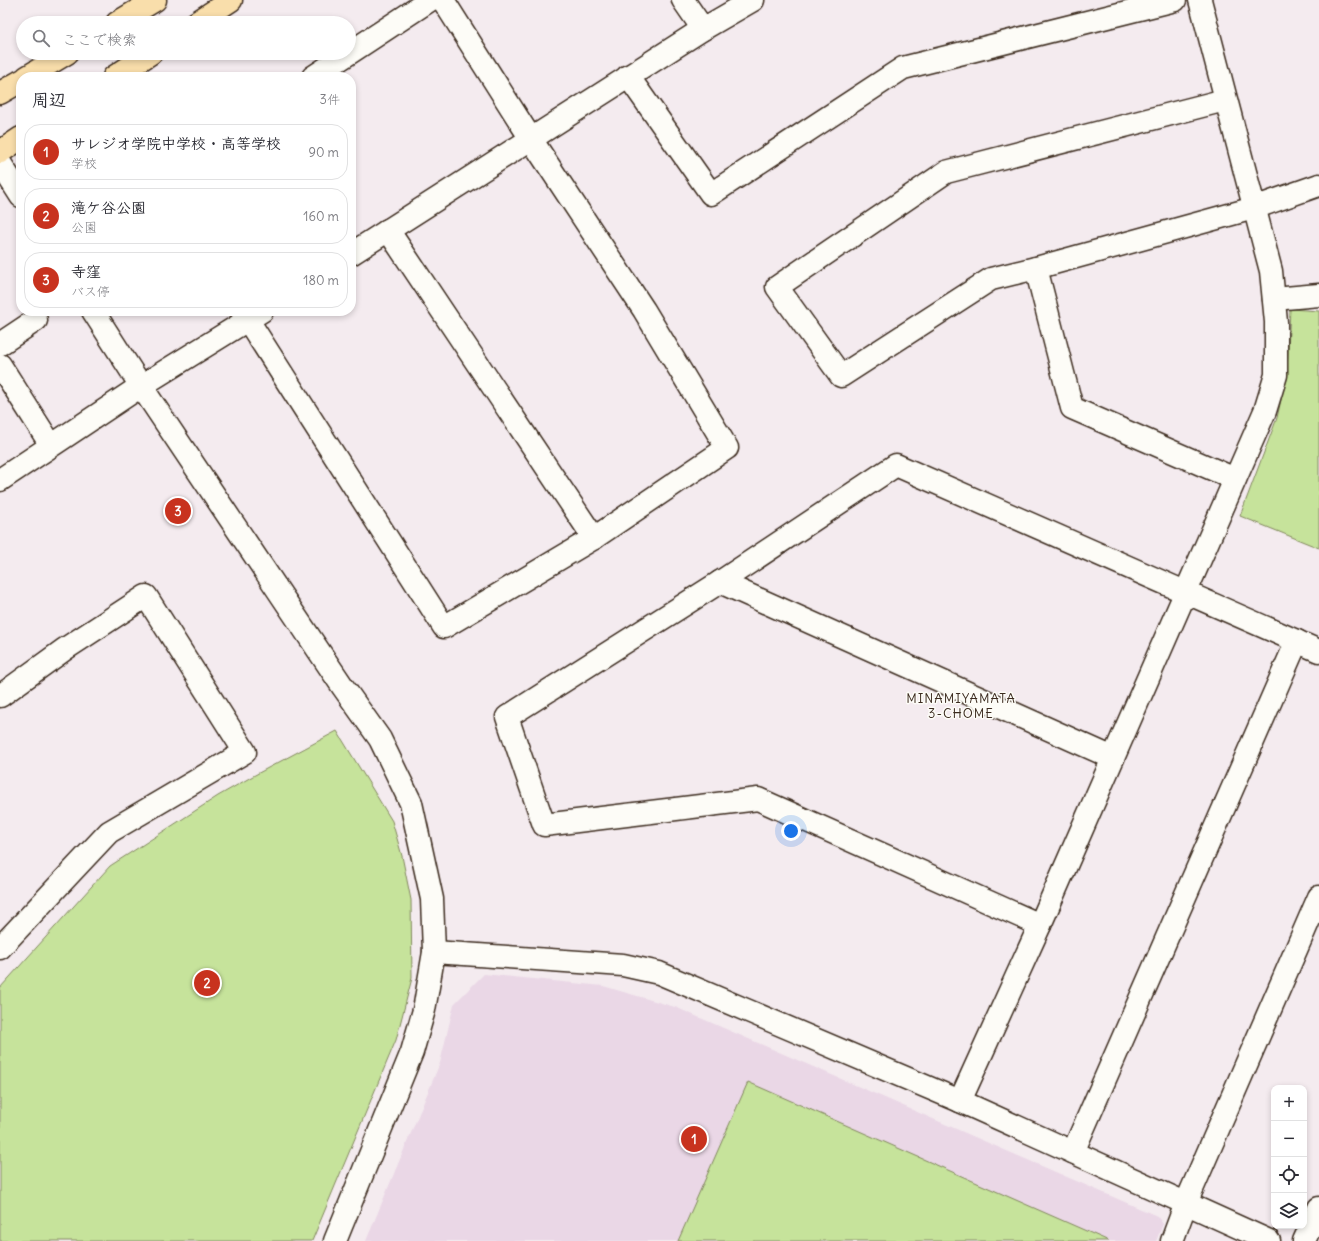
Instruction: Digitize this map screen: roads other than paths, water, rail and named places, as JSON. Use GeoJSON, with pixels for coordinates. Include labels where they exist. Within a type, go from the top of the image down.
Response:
{"type":"FeatureCollection","features":[{"type":"Feature","properties":{"kind":"main road"},"geometry":{"type":"LineString","coordinates":[[129,16],[155,0]]}},
{"type":"Feature","properties":{"kind":"main road"},"geometry":{"type":"LineString","coordinates":[[207,16],[232,0]]}},
{"type":"Feature","properties":{"kind":"main road"},"geometry":{"type":"LineString","coordinates":[[35,72],[55,60]]}},
{"type":"Feature","properties":{"kind":"main road"},"geometry":{"type":"LineString","coordinates":[[122,72],[140,60]]}},
{"type":"Feature","properties":{"kind":"main road"},"geometry":{"type":"LineString","coordinates":[[0,93],[16,84]]}},
{"type":"Feature","properties":{"kind":"main road"},"geometry":{"type":"LineString","coordinates":[[0,152],[16,141]]}},
{"type":"Feature","properties":{"kind":"street"},"geometry":{"type":"LineString","coordinates":[[356,49],[430,0]]}},
{"type":"Feature","properties":{"kind":"street"},"geometry":{"type":"LineString","coordinates":[[251,316],[444,627],[594,538],[727,448],[644,310],[531,139],[443,0]]}},
{"type":"Feature","properties":{"kind":"street"},"geometry":{"type":"LineString","coordinates":[[683,0],[703,29]]}},
{"type":"Feature","properties":{"kind":"street"},"geometry":{"type":"LineString","coordinates":[[356,251],[628,76],[753,0]]}},
{"type":"Feature","properties":{"kind":"street"},"geometry":{"type":"LineString","coordinates":[[628,76],[711,194],[903,68],[1175,0]]}},
{"type":"Feature","properties":{"kind":"street"},"geometry":{"type":"LineString","coordinates":[[960,1101],[1040,926],[1265,411],[1276,375],[1276,322],[1271,271],[1200,0]]}},
{"type":"Feature","properties":{"kind":"street"},"geometry":{"type":"LineString","coordinates":[[321,72],[339,60]]}},
{"type":"Feature","properties":{"kind":"street"},"geometry":{"type":"LineString","coordinates":[[1225,100],[946,172],[777,287],[841,376],[991,278],[1036,268],[1254,208],[1319,185]]}},
{"type":"Feature","properties":{"kind":"street"},"geometry":{"type":"LineString","coordinates":[[0,163],[16,188]]}},
{"type":"Feature","properties":{"kind":"street"},"geometry":{"type":"LineString","coordinates":[[388,230],[594,538]]}},
{"type":"Feature","properties":{"kind":"street"},"geometry":{"type":"LineString","coordinates":[[1036,268],[1072,408],[1235,479]]}},
{"type":"Feature","properties":{"kind":"street"},"geometry":{"type":"LineString","coordinates":[[1274,299],[1319,295]]}},
{"type":"Feature","properties":{"kind":"street"},"geometry":{"type":"LineString","coordinates":[[97,316],[141,386],[343,687],[380,739],[411,803],[432,899],[434,952],[424,1010],[412,1052],[335,1241]]}},
{"type":"Feature","properties":{"kind":"street"},"geometry":{"type":"LineString","coordinates":[[0,480],[247,316]]}},
{"type":"Feature","properties":{"kind":"street"},"geometry":{"type":"LineString","coordinates":[[3,337],[36,320]]}},
{"type":"Feature","properties":{"kind":"street"},"geometry":{"type":"LineString","coordinates":[[0,365],[51,445]]}},
{"type":"Feature","properties":{"kind":"street"},"geometry":{"type":"LineString","coordinates":[[1040,926],[758,799],[544,825],[508,717],[720,582],[757,548],[896,465],[1186,591],[1319,651]]}},
{"type":"Feature","properties":{"kind":"street"},"geometry":{"type":"LineString","coordinates":[[720,582],[1113,758]]}},
{"type":"Feature","properties":{"kind":"street"},"geometry":{"type":"LineString","coordinates":[[0,696],[65,648],[146,596],[245,752],[109,832],[0,948]]}},
{"type":"Feature","properties":{"kind":"street"},"geometry":{"type":"LineString","coordinates":[[1073,1152],[1297,641]]}},
{"type":"Feature","properties":{"kind":"street"},"geometry":{"type":"LineString","coordinates":[[1172,1241],[1186,1203],[1319,897]]}},
{"type":"Feature","properties":{"kind":"street"},"geometry":{"type":"LineString","coordinates":[[434,952],[622,964],[659,973],[960,1101],[1269,1241]]}},
{"type":"Feature","properties":{"kind":"street"},"geometry":{"type":"LineString","coordinates":[[1304,1241],[1319,1208]]}},
{"type":"Feature","properties":{"kind":"place","name":"寺窪"},"geometry":{"type":"Point","coordinates":[178,511]}},
{"type":"Feature","properties":{"kind":"place","name":"滝ケ谷公園"},"geometry":{"type":"Point","coordinates":[207,983]}},
{"type":"Feature","properties":{"kind":"place","name":"サレジオ学院中学校・高等学校"},"geometry":{"type":"Point","coordinates":[694,1139]}},
{"type":"Feature","properties":{"kind":"district","name":"MINAMIYAMATA 3-CHOME"},"geometry":{"type":"Point","coordinates":[961,706]}}]}
